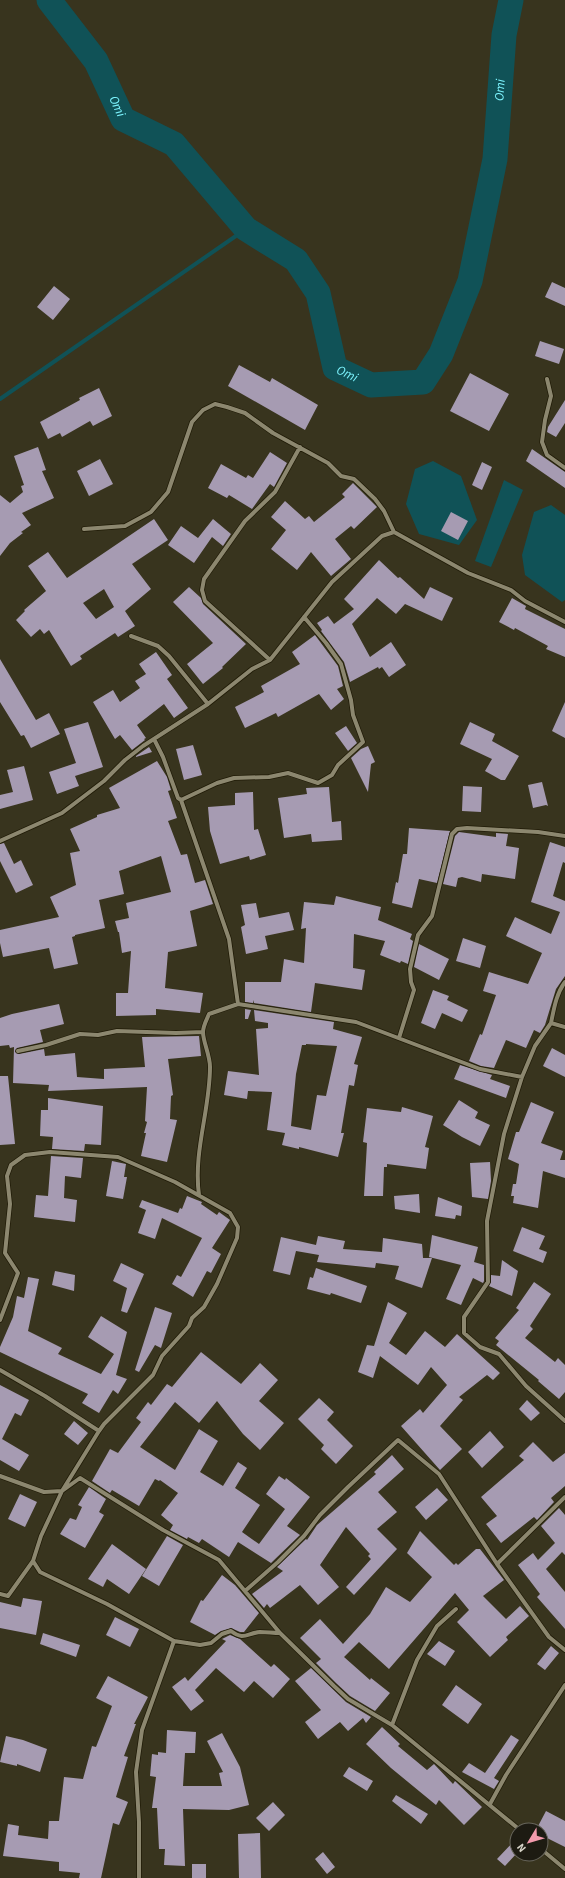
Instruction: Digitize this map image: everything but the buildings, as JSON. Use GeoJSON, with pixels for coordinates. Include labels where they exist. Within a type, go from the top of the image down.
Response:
{"type":"FeatureCollection","features":[{"type":"Feature","properties":{"kind":"street"},"geometry":{"type":"LineString","coordinates":[[547,379],[551,396],[545,420],[542,442],[547,455],[565,468]]}},
{"type":"Feature","properties":{"kind":"street"},"geometry":{"type":"LineString","coordinates":[[84,529],[125,526],[151,512],[168,492],[192,422],[203,410],[214,404],[245,413],[273,434],[328,463],[341,476],[354,479],[384,511],[394,532],[468,572],[511,590],[525,601],[565,622]]}},
{"type":"Feature","properties":{"kind":"street"},"geometry":{"type":"LineString","coordinates":[[270,660],[205,601],[202,590],[204,579],[245,521],[275,492],[300,447]]}},
{"type":"Feature","properties":{"kind":"street"},"geometry":{"type":"LineString","coordinates":[[0,841],[62,813],[104,781],[125,760],[208,704],[252,669],[270,660],[332,582],[382,536],[394,532]]}},
{"type":"Feature","properties":{"kind":"street"},"geometry":{"type":"LineString","coordinates":[[181,800],[217,783],[234,778],[269,777],[288,773],[318,783],[332,775],[338,765],[363,742],[353,715],[351,700],[341,664],[326,642],[304,617]]}},
{"type":"Feature","properties":{"kind":"street"},"geometry":{"type":"LineString","coordinates":[[131,636],[158,646],[169,656],[208,704]]}},
{"type":"Feature","properties":{"kind":"street"},"geometry":{"type":"LineString","coordinates":[[154,739],[163,757],[178,798],[181,800],[229,939],[238,1004]]}},
{"type":"Feature","properties":{"kind":"street"},"geometry":{"type":"LineString","coordinates":[[399,1038],[414,990],[411,982],[410,969],[418,935],[432,916],[452,834],[456,829],[467,828],[538,832],[565,836]]}},
{"type":"Feature","properties":{"kind":"street"},"geometry":{"type":"LineString","coordinates":[[565,982],[554,1008],[551,1023],[535,1046],[522,1077],[504,1134],[487,1221],[488,1282],[464,1317],[464,1333],[480,1347],[499,1354],[526,1386],[565,1421]]}},
{"type":"Feature","properties":{"kind":"street"},"geometry":{"type":"LineString","coordinates":[[199,1195],[198,1186],[201,1138],[210,1068],[209,1055],[203,1032],[209,1014],[238,1004],[356,1022],[480,1069],[522,1077]]}},
{"type":"Feature","properties":{"kind":"street"},"geometry":{"type":"LineString","coordinates":[[551,1023],[565,1027]]}},
{"type":"Feature","properties":{"kind":"street"},"geometry":{"type":"LineString","coordinates":[[18,1051],[46,1045],[80,1034],[98,1035],[116,1031],[176,1033],[203,1032]]}},
{"type":"Feature","properties":{"kind":"street"},"geometry":{"type":"LineString","coordinates":[[0,1320],[18,1273],[5,1253],[10,1204],[7,1176],[11,1165],[25,1155],[50,1152],[118,1157],[175,1182],[230,1213],[238,1227],[237,1238],[217,1284],[204,1306],[192,1318],[189,1326],[162,1356],[153,1375],[104,1424],[99,1431],[62,1491],[41,1536],[33,1561],[8,1596],[0,1594]]}},
{"type":"Feature","properties":{"kind":"street"},"geometry":{"type":"LineString","coordinates":[[187,1190],[198,1186]]}},
{"type":"Feature","properties":{"kind":"street"},"geometry":{"type":"LineString","coordinates":[[0,1370],[45,1396],[99,1431]]}},
{"type":"Feature","properties":{"kind":"street"},"geometry":{"type":"LineString","coordinates":[[245,1591],[284,1557],[304,1536],[320,1515],[398,1440],[439,1474],[497,1564],[549,1637],[565,1650]]}},
{"type":"Feature","properties":{"kind":"street"},"geometry":{"type":"LineString","coordinates":[[0,1476],[44,1492],[62,1491],[80,1478],[163,1530],[219,1560],[280,1633],[344,1695],[392,1725],[511,1822]]}},
{"type":"Feature","properties":{"kind":"street"},"geometry":{"type":"LineString","coordinates":[[497,1564],[565,1497]]}},
{"type":"Feature","properties":{"kind":"street"},"geometry":{"type":"LineString","coordinates":[[33,1561],[40,1572],[107,1604],[174,1641],[200,1645],[211,1643],[222,1634],[231,1631],[237,1636],[245,1636],[259,1632],[280,1633]]}},
{"type":"Feature","properties":{"kind":"street"},"geometry":{"type":"LineString","coordinates":[[392,1725],[417,1660],[437,1626],[456,1609]]}},
{"type":"Feature","properties":{"kind":"street"},"geometry":{"type":"LineString","coordinates":[[139,1878],[139,1822],[136,1772],[142,1730],[174,1641]]}},
{"type":"Feature","properties":{"kind":"street"},"geometry":{"type":"LineString","coordinates":[[490,1804],[506,1775],[565,1685]]}},
{"type":"Feature","properties":{"kind":"street"},"geometry":{"type":"LineString","coordinates":[[549,1856],[565,1870]]}},
{"type":"Feature","properties":{"kind":"water"},"geometry":{"type":"Polygon","coordinates":[[[433,461],[461,476],[477,520],[459,545],[419,534],[406,504],[415,469],[433,461]]]}},
{"type":"Feature","properties":{"kind":"water"},"geometry":{"type":"Polygon","coordinates":[[[504,480],[523,490],[491,567],[475,561],[504,480]]]}},
{"type":"Feature","properties":{"kind":"water"},"geometry":{"type":"Polygon","coordinates":[[[551,505],[565,515],[565,600],[562,602],[525,575],[522,555],[534,512],[551,505]]]}},
{"type":"Feature","properties":{"kind":"waterway","name":"Omi"},"geometry":{"type":"LineString","coordinates":[[49,0],[96,61],[123,119],[174,144],[246,229],[296,260],[318,293],[335,368],[371,385],[423,382],[441,354],[470,281],[495,159],[504,35],[511,0]]}},
{"type":"Feature","properties":{"kind":"waterway"},"geometry":{"type":"LineString","coordinates":[[0,399],[246,229]]}}]}
